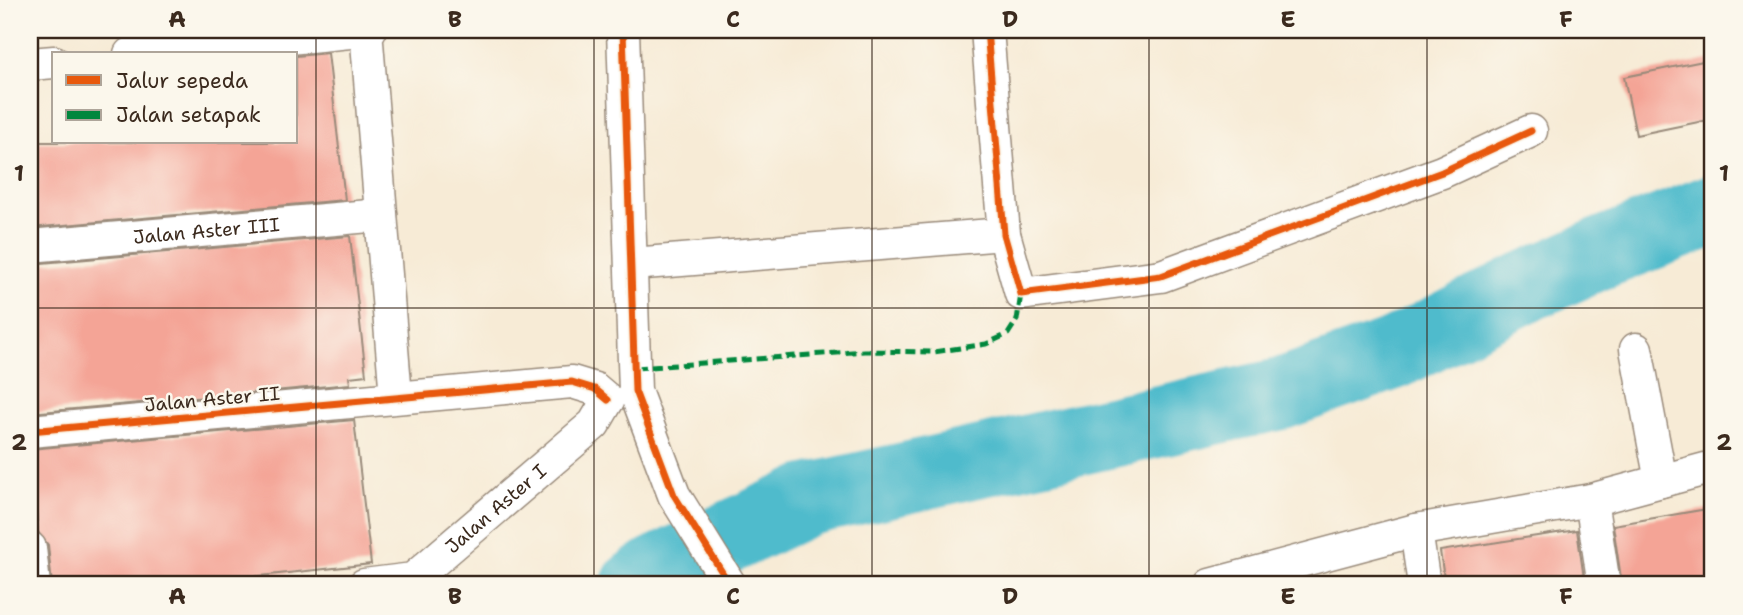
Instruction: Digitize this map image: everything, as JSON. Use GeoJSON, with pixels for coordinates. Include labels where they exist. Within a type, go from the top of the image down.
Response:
{"type":"FeatureCollection","features":[{"type":"Feature","properties":{"kind":"street"},"geometry":{"type":"LineString","coordinates":[[150,52],[368,30],[396,397]]}},
{"type":"Feature","properties":{"kind":"street"},"geometry":{"type":"LineString","coordinates":[[623,30],[632,264],[621,395],[674,495],[730,585]]}},
{"type":"Feature","properties":{"kind":"street"},"geometry":{"type":"LineString","coordinates":[[986,30],[1004,234],[1021,294],[1161,276],[1442,172],[1531,131]]}},
{"type":"Feature","properties":{"kind":"street"},"geometry":{"type":"LineString","coordinates":[[30,64],[52,62]]}},
{"type":"Feature","properties":{"kind":"street","name":"Jalan Aster III"},"geometry":{"type":"LineString","coordinates":[[30,246],[381,215]]}},
{"type":"Feature","properties":{"kind":"street"},"geometry":{"type":"LineString","coordinates":[[632,264],[1004,234]]}},
{"type":"Feature","properties":{"kind":"street"},"geometry":{"type":"LineString","coordinates":[[1636,349],[1661,481]]}},
{"type":"Feature","properties":{"kind":"street","name":"Jalan Aster II"},"geometry":{"type":"LineString","coordinates":[[30,431],[572,382],[621,395]]}},
{"type":"Feature","properties":{"kind":"street","name":"Jalan Aster I"},"geometry":{"type":"LineString","coordinates":[[364,585],[411,582],[594,424],[621,395]]}},
{"type":"Feature","properties":{"kind":"street"},"geometry":{"type":"LineString","coordinates":[[1224,583],[1416,530],[1591,500],[1713,467]]}},
{"type":"Feature","properties":{"kind":"street"},"geometry":{"type":"LineString","coordinates":[[1591,500],[1604,585]]}},
{"type":"Feature","properties":{"kind":"street"},"geometry":{"type":"LineString","coordinates":[[1416,530],[1424,585]]}},
{"type":"Feature","properties":{"kind":"street"},"geometry":{"type":"LineString","coordinates":[[30,548],[34,585]]}},
{"type":"Feature","properties":{"kind":"building"},"geometry":{"type":"Polygon","coordinates":[[[328,53],[345,200],[30,228],[30,142],[298,144],[298,56],[328,53]]]}},
{"type":"Feature","properties":{"kind":"building"},"geometry":{"type":"Polygon","coordinates":[[[1713,59],[1713,119],[1636,135],[1624,77],[1713,59]]]}},
{"type":"Feature","properties":{"kind":"building"},"geometry":{"type":"Polygon","coordinates":[[[350,236],[366,375],[349,377],[350,384],[30,413],[30,264],[350,236]]]}},
{"type":"Feature","properties":{"kind":"building"},"geometry":{"type":"Polygon","coordinates":[[[354,420],[371,564],[177,585],[112,585],[112,580],[52,585],[48,545],[38,532],[30,449],[354,420]]]}},
{"type":"Feature","properties":{"kind":"building"},"geometry":{"type":"Polygon","coordinates":[[[1713,508],[1713,585],[1622,585],[1613,525],[1713,508]]]}},
{"type":"Feature","properties":{"kind":"building"},"geometry":{"type":"Polygon","coordinates":[[[1577,530],[1585,585],[1445,585],[1440,551],[1577,530]]]}},
{"type":"Feature","properties":{"kind":"waterway"},"geometry":{"type":"LineString","coordinates":[[637,585],[656,572],[807,500],[1281,394],[1396,353],[1519,290],[1597,255],[1713,210]]}},
{"type":"Feature","properties":{"kind":"marked path"},"geometry":{"type":"LineString","coordinates":[[636,368],[864,351],[934,352],[986,344],[1008,334],[1017,320],[1021,294]]}},
{"type":"Feature","properties":{"kind":"cycle path"},"geometry":{"type":"LineString","coordinates":[[623,30],[635,391],[674,495],[730,585]]}},
{"type":"Feature","properties":{"kind":"cycle path"},"geometry":{"type":"LineString","coordinates":[[987,30],[1004,234],[1021,294],[1161,276],[1442,172],[1531,131]]}},
{"type":"Feature","properties":{"kind":"cycle path"},"geometry":{"type":"LineString","coordinates":[[30,431],[572,382],[595,389],[608,400]]}}]}
